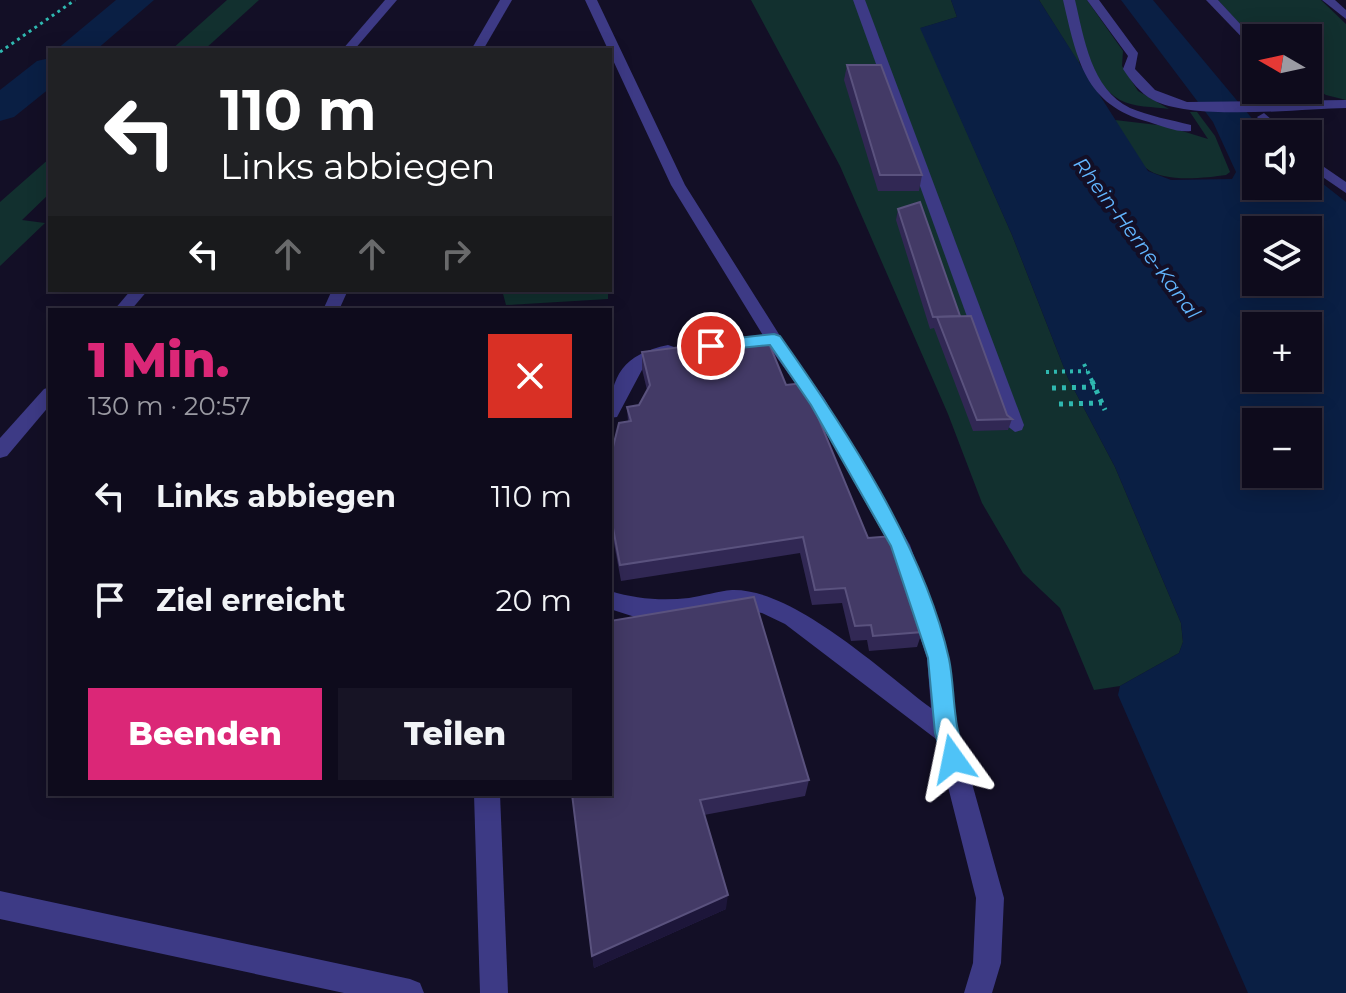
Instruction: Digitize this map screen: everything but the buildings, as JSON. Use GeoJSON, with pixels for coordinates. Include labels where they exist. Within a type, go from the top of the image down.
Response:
{"type":"FeatureCollection","features":[{"type":"Feature","properties":{"kind":"street"},"geometry":{"type":"LineString","coordinates":[[350,48],[391,0]]}},
{"type":"Feature","properties":{"kind":"street"},"geometry":{"type":"LineString","coordinates":[[478,48],[506,0]]}},
{"type":"Feature","properties":{"kind":"street"},"geometry":{"type":"LineString","coordinates":[[591,0],[678,185],[774,339],[818,402],[900,545],[938,658],[946,733],[990,898],[987,963],[978,993]]}},
{"type":"Feature","properties":{"kind":"street"},"geometry":{"type":"LineString","coordinates":[[859,0],[894,89],[943,237],[1015,425]]}},
{"type":"Feature","properties":{"kind":"street"},"geometry":{"type":"LineString","coordinates":[[1069,0],[1083,57],[1105,93],[1125,110],[1186,128]]}},
{"type":"Feature","properties":{"kind":"street"},"geometry":{"type":"LineString","coordinates":[[1093,0],[1134,56],[1129,69],[1140,87],[1155,98],[1178,106],[1198,107],[1308,104]]}},
{"type":"Feature","properties":{"kind":"street"},"geometry":{"type":"LineString","coordinates":[[1212,0],[1242,33]]}},
{"type":"Feature","properties":{"kind":"street"},"geometry":{"type":"LineString","coordinates":[[1328,0],[1346,16]]}},
{"type":"Feature","properties":{"kind":"street"},"geometry":{"type":"LineString","coordinates":[[1322,104],[1346,104]]}},
{"type":"Feature","properties":{"kind":"street"},"geometry":{"type":"LineString","coordinates":[[1264,117],[1267,120]]}},
{"type":"Feature","properties":{"kind":"street"},"geometry":{"type":"LineString","coordinates":[[1322,171],[1346,189]]}},
{"type":"Feature","properties":{"kind":"street"},"geometry":{"type":"LineString","coordinates":[[124,308],[138,292]]}},
{"type":"Feature","properties":{"kind":"street"},"geometry":{"type":"LineString","coordinates":[[749,342],[774,339]]}},
{"type":"Feature","properties":{"kind":"street"},"geometry":{"type":"LineString","coordinates":[[612,408],[633,364],[647,353],[685,349]]}},
{"type":"Feature","properties":{"kind":"street"},"geometry":{"type":"LineString","coordinates":[[0,451],[48,395]]}},
{"type":"Feature","properties":{"kind":"street"},"geometry":{"type":"LineString","coordinates":[[612,601],[635,608],[688,607],[733,599],[765,604],[793,617],[946,733]]}},
{"type":"Feature","properties":{"kind":"street"},"geometry":{"type":"LineString","coordinates":[[487,796],[494,993]]}},
{"type":"Feature","properties":{"kind":"street"},"geometry":{"type":"LineString","coordinates":[[0,905],[410,993]]}},
{"type":"Feature","properties":{"kind":"path"},"geometry":{"type":"LineString","coordinates":[[0,52],[75,0]]}},
{"type":"Feature","properties":{"kind":"path"},"geometry":{"type":"LineString","coordinates":[[1084,364],[1105,410]]}},
{"type":"Feature","properties":{"kind":"path"},"geometry":{"type":"LineString","coordinates":[[1046,372],[1087,371]]}},
{"type":"Feature","properties":{"kind":"path"},"geometry":{"type":"LineString","coordinates":[[1052,388],[1095,387]]}},
{"type":"Feature","properties":{"kind":"path"},"geometry":{"type":"LineString","coordinates":[[1059,404],[1102,403]]}},
{"type":"Feature","properties":{"kind":"green space"},"geometry":{"type":"Polygon","coordinates":[[[227,0],[259,0],[206,48],[173,48],[227,0]]]}},
{"type":"Feature","properties":{"kind":"green space"},"geometry":{"type":"Polygon","coordinates":[[[751,0],[951,0],[957,17],[921,28],[1012,235],[1068,378],[1115,467],[1181,623],[1183,642],[1179,653],[1120,686],[1094,690],[1060,608],[1023,573],[982,503],[948,414],[840,166],[751,0]]]}},
{"type":"Feature","properties":{"kind":"green space"},"geometry":{"type":"Polygon","coordinates":[[[1039,0],[1065,0],[1080,65],[1039,0]]]}},
{"type":"Feature","properties":{"kind":"green space"},"geometry":{"type":"Polygon","coordinates":[[[1071,0],[1087,0],[1123,51],[1122,66],[1138,91],[1169,109],[1131,104],[1109,92],[1086,55],[1071,0]]]}},
{"type":"Feature","properties":{"kind":"green space"},"geometry":{"type":"Polygon","coordinates":[[[1218,0],[1321,0],[1346,24],[1346,100],[1322,93],[1322,24],[1242,24],[1242,27],[1218,0]]]}},
{"type":"Feature","properties":{"kind":"green space"},"geometry":{"type":"Polygon","coordinates":[[[1190,112],[1197,112],[1215,136],[1230,172],[1226,175],[1184,178],[1153,173],[1137,158],[1115,120],[1166,126],[1208,139],[1190,112]]]}},
{"type":"Feature","properties":{"kind":"green space"},"geometry":{"type":"Polygon","coordinates":[[[48,160],[48,195],[22,220],[45,223],[0,266],[0,202],[48,160]]]}},
{"type":"Feature","properties":{"kind":"green space"},"geometry":{"type":"Polygon","coordinates":[[[503,292],[608,292],[608,299],[506,305],[503,292]]]}},
{"type":"Feature","properties":{"kind":"water","name":"Rhein-Herne-Kanal"},"geometry":{"type":"Polygon","coordinates":[[[951,0],[1039,0],[1148,171],[1171,180],[1232,179],[1236,172],[1213,122],[1121,0],[1153,0],[1253,120],[1242,120],[1242,200],[1322,200],[1322,183],[1346,202],[1346,993],[1248,993],[1118,695],[1120,686],[1179,653],[1183,642],[1181,623],[1115,467],[1068,378],[1012,235],[920,28],[957,17],[951,0]]]}},
{"type":"Feature","properties":{"kind":"waterway"},"geometry":{"type":"LineString","coordinates":[[77,48],[137,0]]}},
{"type":"Feature","properties":{"kind":"waterway"},"geometry":{"type":"LineString","coordinates":[[0,109],[48,71]]}},
{"type":"Feature","properties":{"kind":"route"},"geometry":{"type":"LineString","coordinates":[[711,346],[774,339],[818,402],[900,545],[938,658],[946,733],[953,759]]}}]}
